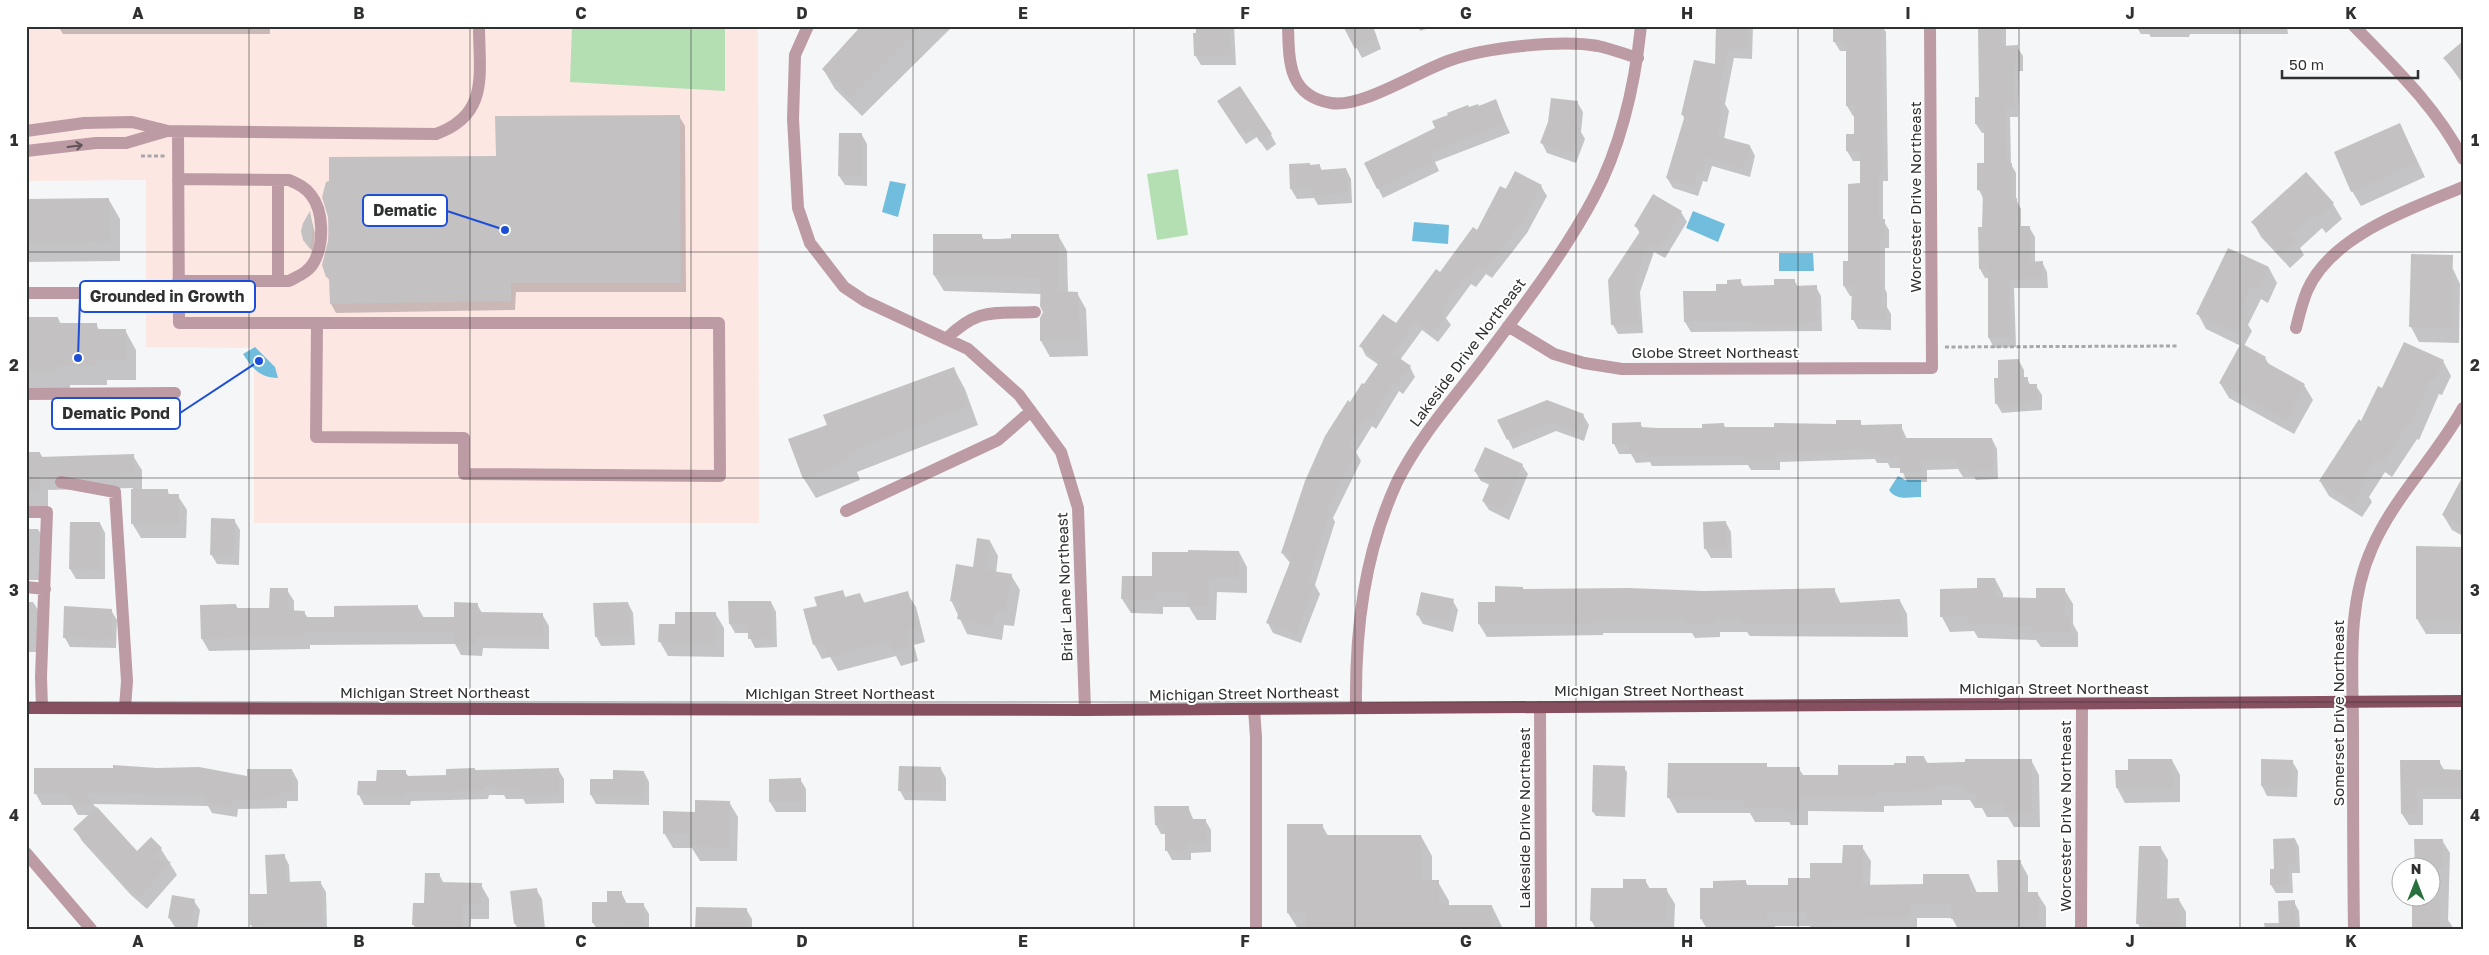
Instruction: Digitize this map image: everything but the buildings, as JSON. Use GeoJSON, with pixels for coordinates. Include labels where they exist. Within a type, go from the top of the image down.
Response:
{"type":"FeatureCollection","features":[{"type":"Feature","properties":{"kind":"main road","name":"Michigan Street Northeast"},"geometry":{"type":"LineString","coordinates":[[26,708],[1085,710],[2463,701]]}},
{"type":"Feature","properties":{"kind":"street"},"geometry":{"type":"LineString","coordinates":[[26,131],[84,123],[132,122],[173,131],[436,134],[453,128],[466,117],[475,100],[479,83],[479,26]]}},
{"type":"Feature","properties":{"kind":"street","name":"Briar Lane Northeast"},"geometry":{"type":"LineString","coordinates":[[808,26],[795,56],[793,119],[798,208],[810,243],[844,288],[865,301],[968,349],[1019,395],[1061,452],[1078,508],[1085,710]]}},
{"type":"Feature","properties":{"kind":"street"},"geometry":{"type":"LineString","coordinates":[[1288,26],[1291,73],[1300,86],[1316,98],[1330,103],[1342,104],[1359,100],[1448,61],[1490,52],[1569,44],[1596,46],[1638,58]]}},
{"type":"Feature","properties":{"kind":"street","name":"Lakeside Drive Northeast"},"geometry":{"type":"LineString","coordinates":[[1356,708],[1355,656],[1361,600],[1367,569],[1397,482],[1420,443],[1543,278],[1594,197],[1616,142],[1638,58],[1641,26]]}},
{"type":"Feature","properties":{"kind":"street","name":"Worcester Drive Northeast"},"geometry":{"type":"LineString","coordinates":[[1930,26],[1932,368]]}},
{"type":"Feature","properties":{"kind":"street"},"geometry":{"type":"LineString","coordinates":[[2354,26],[2429,104],[2450,134],[2463,159]]}},
{"type":"Feature","properties":{"kind":"street"},"geometry":{"type":"LineString","coordinates":[[26,151],[96,143],[126,143],[173,131]]}},
{"type":"Feature","properties":{"kind":"street"},"geometry":{"type":"LineString","coordinates":[[173,131],[178,179],[179,323],[317,323],[719,323],[720,476],[464,474],[464,438],[316,437],[317,323]]}},
{"type":"Feature","properties":{"kind":"street"},"geometry":{"type":"LineString","coordinates":[[178,179],[289,180],[302,186],[312,196],[319,212],[321,229],[314,263],[304,274],[289,281],[178,281]]}},
{"type":"Feature","properties":{"kind":"street"},"geometry":{"type":"LineString","coordinates":[[278,180],[278,281]]}},
{"type":"Feature","properties":{"kind":"street"},"geometry":{"type":"LineString","coordinates":[[2296,328],[2307,290],[2330,257],[2380,222],[2463,187]]}},
{"type":"Feature","properties":{"kind":"street"},"geometry":{"type":"LineString","coordinates":[[26,293],[119,293]]}},
{"type":"Feature","properties":{"kind":"street"},"geometry":{"type":"LineString","coordinates":[[946,339],[964,322],[981,314],[1035,312]]}},
{"type":"Feature","properties":{"kind":"street","name":"Globe Street Northeast"},"geometry":{"type":"LineString","coordinates":[[1508,326],[1554,354],[1584,363],[1622,369],[1932,368]]}},
{"type":"Feature","properties":{"kind":"street"},"geometry":{"type":"LineString","coordinates":[[26,394],[175,393]]}},
{"type":"Feature","properties":{"kind":"street","name":"Somerset Drive Northeast"},"geometry":{"type":"LineString","coordinates":[[2354,929],[2352,642],[2355,603],[2362,573],[2372,547],[2387,518],[2449,434],[2463,408]]}},
{"type":"Feature","properties":{"kind":"street"},"geometry":{"type":"LineString","coordinates":[[846,511],[998,440],[1031,411]]}},
{"type":"Feature","properties":{"kind":"street"},"geometry":{"type":"LineString","coordinates":[[61,482],[115,492],[127,681],[125,708]]}},
{"type":"Feature","properties":{"kind":"street"},"geometry":{"type":"LineString","coordinates":[[26,512],[46,512],[41,677],[42,708]]}},
{"type":"Feature","properties":{"kind":"street"},"geometry":{"type":"LineString","coordinates":[[26,587],[45,589]]}},
{"type":"Feature","properties":{"kind":"street","name":"Worcester Drive Northeast"},"geometry":{"type":"LineString","coordinates":[[2081,929],[2082,704]]}},
{"type":"Feature","properties":{"kind":"street","name":"Lakeside Drive Northeast"},"geometry":{"type":"LineString","coordinates":[[1540,707],[1540,929]]}},
{"type":"Feature","properties":{"kind":"street"},"geometry":{"type":"LineString","coordinates":[[1254,709],[1256,737],[1256,929]]}},
{"type":"Feature","properties":{"kind":"street"},"geometry":{"type":"LineString","coordinates":[[26,853],[91,929]]}},
{"type":"Feature","properties":{"kind":"path"},"geometry":{"type":"LineString","coordinates":[[1932,347],[2179,346]]}},
{"type":"Feature","properties":{"kind":"shaded area"},"geometry":{"type":"Polygon","coordinates":[[[26,26],[758,26],[759,523],[254,523],[254,348],[146,347],[146,180],[26,181],[26,26]]]}},
{"type":"Feature","properties":{"kind":"green space"},"geometry":{"type":"Polygon","coordinates":[[[572,26],[725,26],[725,91],[570,82],[572,26]]]}},
{"type":"Feature","properties":{"kind":"green space"},"geometry":{"type":"Polygon","coordinates":[[[1178,169],[1188,235],[1157,240],[1147,174],[1178,169]]]}},
{"type":"Feature","properties":{"kind":"water"},"geometry":{"type":"Polygon","coordinates":[[[890,181],[906,184],[898,217],[882,212],[890,181]]]}},
{"type":"Feature","properties":{"kind":"water"},"geometry":{"type":"Polygon","coordinates":[[[1693,211],[1725,224],[1718,242],[1686,228],[1693,211]]]}},
{"type":"Feature","properties":{"kind":"water"},"geometry":{"type":"Polygon","coordinates":[[[1414,222],[1449,225],[1448,244],[1412,241],[1414,222]]]}},
{"type":"Feature","properties":{"kind":"water"},"geometry":{"type":"Polygon","coordinates":[[[1779,253],[1813,253],[1814,271],[1779,271],[1779,253]]]}},
{"type":"Feature","properties":{"kind":"water"},"geometry":{"type":"Polygon","coordinates":[[[255,347],[275,367],[278,378],[261,374],[250,364],[243,354],[255,347]]]}},
{"type":"Feature","properties":{"kind":"water"},"geometry":{"type":"Polygon","coordinates":[[[1898,476],[1905,480],[1921,480],[1921,497],[1904,498],[1895,496],[1889,490],[1898,476]]]}},
{"type":"Feature","properties":{"kind":"place","name":"Dematic"},"geometry":{"type":"Point","coordinates":[505,230]}},
{"type":"Feature","properties":{"kind":"place","name":"Grounded in Growth"},"geometry":{"type":"Point","coordinates":[78,358]}},
{"type":"Feature","properties":{"kind":"place","name":"Dematic Pond"},"geometry":{"type":"Point","coordinates":[259,361]}}]}
